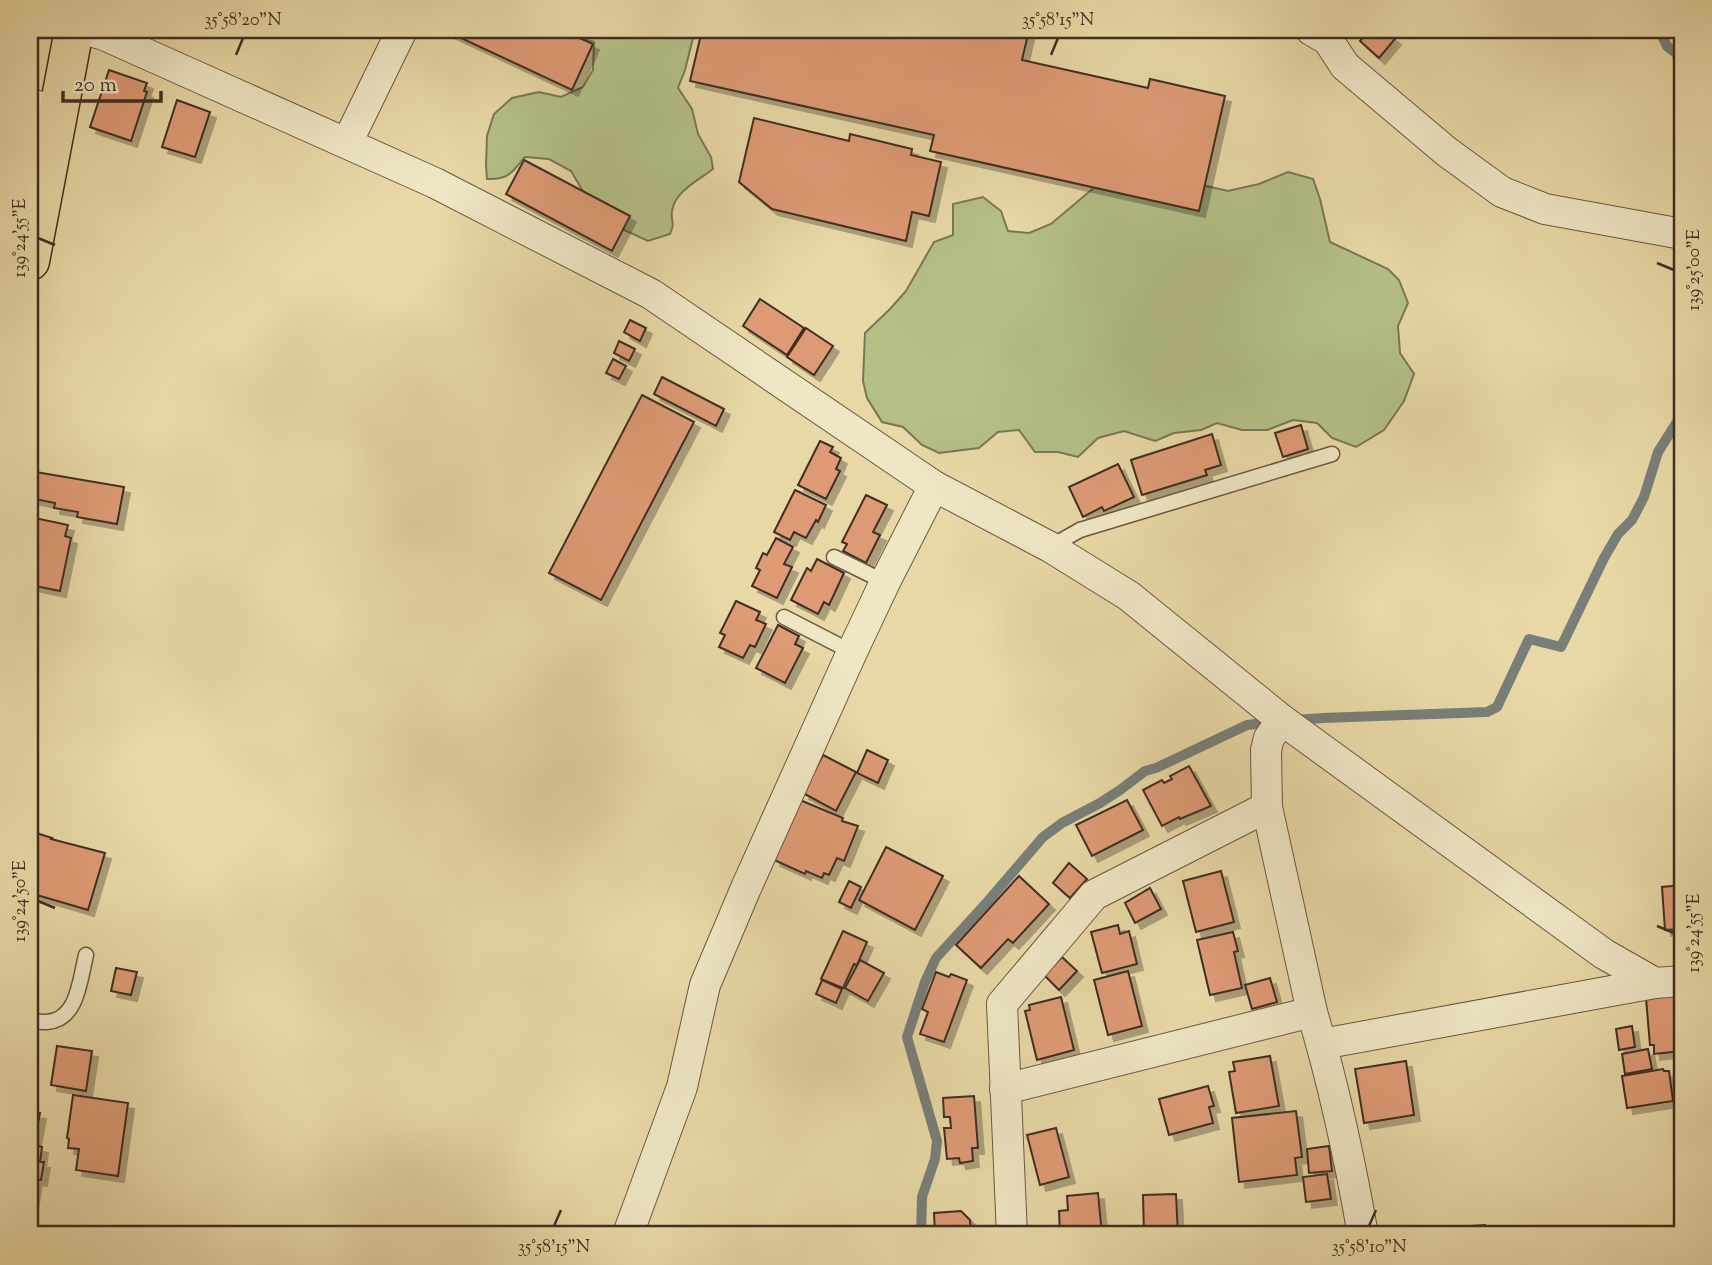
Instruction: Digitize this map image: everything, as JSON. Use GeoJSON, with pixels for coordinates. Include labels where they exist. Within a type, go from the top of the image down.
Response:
{"type":"FeatureCollection","features":[{"type":"Feature","properties":{"kind":"main road"},"geometry":{"type":"LineString","coordinates":[[30,261],[44,107],[74,30]]}},
{"type":"Feature","properties":{"kind":"street"},"geometry":{"type":"LineString","coordinates":[[87,30],[104,35],[435,183],[651,294],[934,486],[1050,548],[1129,596],[1282,720],[1604,954],[1669,982]]}},
{"type":"Feature","properties":{"kind":"street"},"geometry":{"type":"LineString","coordinates":[[347,143],[402,30]]}},
{"type":"Feature","properties":{"kind":"street"},"geometry":{"type":"LineString","coordinates":[[1311,30],[1328,40],[1345,66],[1447,152],[1502,192],[1545,209],[1682,234]]}},
{"type":"Feature","properties":{"kind":"street"},"geometry":{"type":"LineString","coordinates":[[629,1235],[682,1087],[705,985],[852,652],[934,486]]}},
{"type":"Feature","properties":{"kind":"street"},"geometry":{"type":"LineString","coordinates":[[1282,720],[1269,738],[1266,750],[1267,807],[1312,1013],[1349,1155],[1363,1235]]}},
{"type":"Feature","properties":{"kind":"street"},"geometry":{"type":"LineString","coordinates":[[1012,1235],[1002,1004],[1094,895],[1267,807]]}},
{"type":"Feature","properties":{"kind":"street"},"geometry":{"type":"LineString","coordinates":[[1322,1044],[1669,982]]}},
{"type":"Feature","properties":{"kind":"street"},"geometry":{"type":"LineString","coordinates":[[1005,1089],[1312,1013]]}},
{"type":"Feature","properties":{"kind":"lane"},"geometry":{"type":"LineString","coordinates":[[1050,548],[1080,530],[1332,454]]}},
{"type":"Feature","properties":{"kind":"lane"},"geometry":{"type":"LineString","coordinates":[[834,557],[885,582]]}},
{"type":"Feature","properties":{"kind":"lane"},"geometry":{"type":"LineString","coordinates":[[784,617],[852,652]]}},
{"type":"Feature","properties":{"kind":"lane"},"geometry":{"type":"LineString","coordinates":[[30,1021],[48,1022],[62,1018],[71,1009],[86,955]]}},
{"type":"Feature","properties":{"kind":"green space"},"geometry":{"type":"Polygon","coordinates":[[[566,30],[695,30],[678,88],[692,109],[698,134],[711,157],[713,169],[688,187],[674,204],[670,234],[648,241],[624,230],[607,206],[584,193],[571,171],[549,159],[525,157],[505,176],[487,179],[487,136],[494,114],[512,98],[539,92],[561,97],[583,87],[593,70],[594,42],[571,35],[566,30]]]}},
{"type":"Feature","properties":{"kind":"green space"},"geometry":{"type":"Polygon","coordinates":[[[1288,172],[1313,179],[1330,242],[1388,269],[1399,280],[1408,303],[1398,326],[1400,353],[1414,374],[1404,401],[1384,430],[1356,447],[1332,438],[1317,423],[1293,420],[1267,430],[1242,430],[1217,423],[1201,430],[1174,433],[1155,441],[1124,431],[1098,438],[1078,457],[1058,452],[1035,452],[1019,430],[998,432],[979,448],[939,453],[922,445],[903,427],[882,422],[867,398],[863,381],[865,333],[906,291],[934,242],[953,235],[953,204],[983,197],[1001,211],[1008,231],[1029,233],[1051,224],[1109,175],[1193,183],[1228,191],[1259,184],[1288,172]]]}},
{"type":"Feature","properties":{"kind":"building"},"geometry":{"type":"Polygon","coordinates":[[[444,30],[562,30],[593,44],[572,90],[444,30]]]}},
{"type":"Feature","properties":{"kind":"building"},"geometry":{"type":"Polygon","coordinates":[[[702,30],[1029,30],[1022,60],[1148,88],[1150,79],[1225,96],[1199,211],[930,151],[934,135],[690,81],[702,30]]]}},
{"type":"Feature","properties":{"kind":"building"},"geometry":{"type":"Polygon","coordinates":[[[1369,30],[1384,30],[1395,39],[1379,58],[1360,41],[1369,30]]]}},
{"type":"Feature","properties":{"kind":"building"},"geometry":{"type":"Polygon","coordinates":[[[109,70],[147,83],[144,91],[147,92],[131,141],[90,127],[109,70]]]}},
{"type":"Feature","properties":{"kind":"building"},"geometry":{"type":"Polygon","coordinates":[[[177,100],[210,112],[195,157],[162,147],[177,100]]]}},
{"type":"Feature","properties":{"kind":"building"},"geometry":{"type":"Polygon","coordinates":[[[754,118],[849,141],[850,134],[912,149],[911,155],[941,162],[929,216],[912,212],[906,241],[772,209],[739,182],[754,118]]]}},
{"type":"Feature","properties":{"kind":"building"},"geometry":{"type":"Polygon","coordinates":[[[524,160],[630,216],[612,251],[506,194],[524,160]]]}},
{"type":"Feature","properties":{"kind":"building"},"geometry":{"type":"Polygon","coordinates":[[[760,299],[804,328],[787,355],[743,326],[760,299]]]}},
{"type":"Feature","properties":{"kind":"building"},"geometry":{"type":"Polygon","coordinates":[[[630,320],[646,328],[640,341],[624,332],[630,320]]]}},
{"type":"Feature","properties":{"kind":"building"},"geometry":{"type":"Polygon","coordinates":[[[806,328],[833,346],[814,375],[787,357],[806,328]]]}},
{"type":"Feature","properties":{"kind":"building"},"geometry":{"type":"Polygon","coordinates":[[[619,341],[635,349],[629,361],[614,353],[619,341]]]}},
{"type":"Feature","properties":{"kind":"building"},"geometry":{"type":"Polygon","coordinates":[[[613,359],[626,366],[619,379],[606,373],[613,359]]]}},
{"type":"Feature","properties":{"kind":"building"},"geometry":{"type":"Polygon","coordinates":[[[662,377],[724,409],[716,426],[654,394],[662,377]]]}},
{"type":"Feature","properties":{"kind":"building"},"geometry":{"type":"Polygon","coordinates":[[[642,395],[694,422],[601,600],[549,573],[642,395]]]}},
{"type":"Feature","properties":{"kind":"building"},"geometry":{"type":"Polygon","coordinates":[[[1301,425],[1308,449],[1283,457],[1275,433],[1301,425]]]}},
{"type":"Feature","properties":{"kind":"building"},"geometry":{"type":"Polygon","coordinates":[[[1212,434],[1221,465],[1205,470],[1207,475],[1142,495],[1131,460],[1212,434]]]}},
{"type":"Feature","properties":{"kind":"building"},"geometry":{"type":"Polygon","coordinates":[[[820,441],[833,447],[830,452],[841,458],[836,469],[840,471],[826,499],[798,485],[820,441]]]}},
{"type":"Feature","properties":{"kind":"building"},"geometry":{"type":"Polygon","coordinates":[[[1118,464],[1134,497],[1104,511],[1102,507],[1083,517],[1069,487],[1118,464]]]}},
{"type":"Feature","properties":{"kind":"building"},"geometry":{"type":"Polygon","coordinates":[[[30,471],[124,487],[117,524],[77,517],[78,512],[54,508],[55,503],[30,498],[30,471]]]}},
{"type":"Feature","properties":{"kind":"building"},"geometry":{"type":"Polygon","coordinates":[[[795,490],[826,505],[806,538],[794,532],[790,540],[774,532],[795,490]]]}},
{"type":"Feature","properties":{"kind":"building"},"geometry":{"type":"Polygon","coordinates":[[[866,495],[887,505],[873,532],[880,535],[866,563],[843,551],[847,544],[842,542],[866,495]]]}},
{"type":"Feature","properties":{"kind":"building"},"geometry":{"type":"Polygon","coordinates":[[[30,517],[68,525],[65,536],[71,538],[60,591],[30,585],[30,517]]]}},
{"type":"Feature","properties":{"kind":"building"},"geometry":{"type":"Polygon","coordinates":[[[776,538],[793,547],[784,564],[792,567],[777,598],[752,586],[760,570],[756,568],[763,553],[767,555],[776,538]]]}},
{"type":"Feature","properties":{"kind":"building"},"geometry":{"type":"Polygon","coordinates":[[[817,559],[844,573],[829,605],[824,602],[818,614],[791,600],[807,568],[811,571],[817,559]]]}},
{"type":"Feature","properties":{"kind":"building"},"geometry":{"type":"Polygon","coordinates":[[[736,601],[760,612],[756,620],[766,624],[755,647],[750,645],[743,658],[719,647],[725,635],[720,633],[736,601]]]}},
{"type":"Feature","properties":{"kind":"building"},"geometry":{"type":"Polygon","coordinates":[[[778,625],[799,636],[795,644],[803,648],[785,683],[756,668],[778,625]]]}},
{"type":"Feature","properties":{"kind":"building"},"geometry":{"type":"Polygon","coordinates":[[[867,750],[888,760],[878,783],[857,773],[867,750]]]}},
{"type":"Feature","properties":{"kind":"building"},"geometry":{"type":"Polygon","coordinates":[[[823,755],[856,772],[836,811],[803,793],[823,755]]]}},
{"type":"Feature","properties":{"kind":"building"},"geometry":{"type":"Polygon","coordinates":[[[1189,766],[1211,806],[1162,826],[1143,790],[1162,780],[1164,783],[1172,779],[1170,776],[1189,766]]]}},
{"type":"Feature","properties":{"kind":"building"},"geometry":{"type":"Polygon","coordinates":[[[800,800],[858,826],[844,861],[837,858],[829,875],[824,873],[822,878],[806,871],[805,874],[774,860],[800,800]]]}},
{"type":"Feature","properties":{"kind":"building"},"geometry":{"type":"Polygon","coordinates":[[[1127,800],[1143,830],[1092,856],[1076,825],[1127,800]]]}},
{"type":"Feature","properties":{"kind":"building"},"geometry":{"type":"Polygon","coordinates":[[[30,831],[105,853],[88,910],[30,893],[30,831]]]}},
{"type":"Feature","properties":{"kind":"building"},"geometry":{"type":"Polygon","coordinates":[[[886,847],[943,876],[915,930],[859,900],[886,847]]]}},
{"type":"Feature","properties":{"kind":"building"},"geometry":{"type":"Polygon","coordinates":[[[1069,863],[1087,879],[1070,898],[1053,883],[1069,863]]]}},
{"type":"Feature","properties":{"kind":"building"},"geometry":{"type":"Polygon","coordinates":[[[1221,871],[1234,922],[1196,932],[1183,881],[1221,871]]]}},
{"type":"Feature","properties":{"kind":"building"},"geometry":{"type":"Polygon","coordinates":[[[1019,876],[1049,904],[1013,943],[1008,939],[981,968],[956,945],[1019,876]]]}},
{"type":"Feature","properties":{"kind":"building"},"geometry":{"type":"Polygon","coordinates":[[[849,881],[861,887],[851,908],[839,902],[849,881]]]}},
{"type":"Feature","properties":{"kind":"building"},"geometry":{"type":"Polygon","coordinates":[[[1682,885],[1682,932],[1681,929],[1665,930],[1662,887],[1682,885]]]}},
{"type":"Feature","properties":{"kind":"building"},"geometry":{"type":"Polygon","coordinates":[[[1150,888],[1161,909],[1135,923],[1125,903],[1150,888]]]}},
{"type":"Feature","properties":{"kind":"building"},"geometry":{"type":"Polygon","coordinates":[[[1118,925],[1120,934],[1129,931],[1137,964],[1102,973],[1091,932],[1118,925]]]}},
{"type":"Feature","properties":{"kind":"building"},"geometry":{"type":"Polygon","coordinates":[[[843,931],[867,942],[843,988],[821,979],[843,931]]]}},
{"type":"Feature","properties":{"kind":"building"},"geometry":{"type":"Polygon","coordinates":[[[1233,932],[1238,951],[1234,952],[1242,988],[1210,995],[1197,940],[1233,932]]]}},
{"type":"Feature","properties":{"kind":"building"},"geometry":{"type":"Polygon","coordinates":[[[1062,957],[1077,971],[1059,990],[1044,975],[1062,957]]]}},
{"type":"Feature","properties":{"kind":"building"},"geometry":{"type":"Polygon","coordinates":[[[860,960],[884,973],[868,1001],[845,988],[860,960]]]}},
{"type":"Feature","properties":{"kind":"building"},"geometry":{"type":"Polygon","coordinates":[[[116,968],[137,972],[131,995],[111,991],[116,968]]]}},
{"type":"Feature","properties":{"kind":"building"},"geometry":{"type":"Polygon","coordinates":[[[1128,971],[1142,1026],[1108,1035],[1094,980],[1128,971]]]}},
{"type":"Feature","properties":{"kind":"building"},"geometry":{"type":"Polygon","coordinates":[[[936,972],[967,980],[944,1042],[920,1034],[928,1012],[922,1009],[936,972]]]}},
{"type":"Feature","properties":{"kind":"building"},"geometry":{"type":"Polygon","coordinates":[[[1270,978],[1277,1002],[1252,1009],[1245,985],[1270,978]]]}},
{"type":"Feature","properties":{"kind":"building"},"geometry":{"type":"Polygon","coordinates":[[[822,980],[842,989],[836,1003],[816,994],[822,980]]]}},
{"type":"Feature","properties":{"kind":"building"},"geometry":{"type":"Polygon","coordinates":[[[1682,995],[1682,1051],[1654,1054],[1654,1045],[1650,1045],[1646,998],[1682,995]]]}},
{"type":"Feature","properties":{"kind":"building"},"geometry":{"type":"Polygon","coordinates":[[[1061,997],[1074,1050],[1037,1060],[1025,1011],[1030,1010],[1029,1005],[1061,997]]]}},
{"type":"Feature","properties":{"kind":"building"},"geometry":{"type":"Polygon","coordinates":[[[1632,1026],[1635,1047],[1619,1050],[1616,1029],[1632,1026]]]}},
{"type":"Feature","properties":{"kind":"building"},"geometry":{"type":"Polygon","coordinates":[[[57,1046],[92,1051],[86,1091],[51,1085],[57,1046]]]}},
{"type":"Feature","properties":{"kind":"building"},"geometry":{"type":"Polygon","coordinates":[[[1648,1049],[1652,1069],[1625,1074],[1622,1054],[1648,1049]]]}},
{"type":"Feature","properties":{"kind":"building"},"geometry":{"type":"Polygon","coordinates":[[[1270,1056],[1279,1106],[1236,1113],[1229,1072],[1235,1071],[1233,1062],[1270,1056]]]}},
{"type":"Feature","properties":{"kind":"building"},"geometry":{"type":"Polygon","coordinates":[[[1406,1061],[1414,1115],[1364,1123],[1355,1069],[1406,1061]]]}},
{"type":"Feature","properties":{"kind":"building"},"geometry":{"type":"Polygon","coordinates":[[[1663,1069],[1669,1071],[1673,1101],[1627,1108],[1622,1076],[1663,1069]]]}},
{"type":"Feature","properties":{"kind":"building"},"geometry":{"type":"Polygon","coordinates":[[[1208,1086],[1214,1106],[1209,1107],[1213,1123],[1169,1135],[1159,1099],[1208,1086]]]}},
{"type":"Feature","properties":{"kind":"building"},"geometry":{"type":"Polygon","coordinates":[[[73,1095],[128,1103],[118,1176],[76,1170],[79,1149],[68,1148],[67,1138],[73,1095]]]}},
{"type":"Feature","properties":{"kind":"building"},"geometry":{"type":"Polygon","coordinates":[[[974,1096],[978,1148],[972,1148],[973,1161],[960,1163],[959,1158],[947,1159],[944,1128],[951,1128],[950,1117],[944,1117],[943,1098],[974,1096]]]}},
{"type":"Feature","properties":{"kind":"building"},"geometry":{"type":"Polygon","coordinates":[[[1296,1111],[1302,1157],[1295,1158],[1297,1175],[1239,1182],[1232,1118],[1296,1111]]]}},
{"type":"Feature","properties":{"kind":"building"},"geometry":{"type":"Polygon","coordinates":[[[30,1112],[40,1113],[34,1145],[42,1147],[40,1162],[44,1162],[41,1180],[36,1179],[30,1215],[30,1112]]]}},
{"type":"Feature","properties":{"kind":"building"},"geometry":{"type":"Polygon","coordinates":[[[1056,1128],[1069,1177],[1040,1185],[1027,1135],[1056,1128]]]}},
{"type":"Feature","properties":{"kind":"building"},"geometry":{"type":"Polygon","coordinates":[[[1329,1146],[1332,1171],[1309,1173],[1307,1149],[1329,1146]]]}},
{"type":"Feature","properties":{"kind":"building"},"geometry":{"type":"Polygon","coordinates":[[[1327,1174],[1331,1199],[1306,1202],[1303,1177],[1327,1174]]]}},
{"type":"Feature","properties":{"kind":"building"},"geometry":{"type":"Polygon","coordinates":[[[1098,1193],[1102,1235],[1060,1235],[1059,1211],[1068,1210],[1067,1196],[1098,1193]]]}},
{"type":"Feature","properties":{"kind":"building"},"geometry":{"type":"Polygon","coordinates":[[[1176,1194],[1178,1235],[1144,1235],[1143,1195],[1176,1194]]]}},
{"type":"Feature","properties":{"kind":"building"},"geometry":{"type":"Polygon","coordinates":[[[961,1211],[970,1220],[971,1235],[935,1235],[934,1213],[961,1211]]]}},
{"type":"Feature","properties":{"kind":"building"},"geometry":{"type":"Polygon","coordinates":[[[1485,1225],[1486,1235],[1455,1235],[1455,1227],[1485,1225]]]}},
{"type":"Feature","properties":{"kind":"building"},"geometry":{"type":"Polygon","coordinates":[[[1274,1229],[1275,1235],[1226,1235],[1226,1234],[1274,1229]]]}},
{"type":"Feature","properties":{"kind":"waterway"},"geometry":{"type":"LineString","coordinates":[[1659,30],[1667,46],[1682,58]]}},
{"type":"Feature","properties":{"kind":"waterway"},"geometry":{"type":"LineString","coordinates":[[1294,720],[1487,712],[1497,707],[1529,639],[1561,647],[1604,558],[1618,534],[1632,520],[1644,497],[1658,452],[1682,414]]}},
{"type":"Feature","properties":{"kind":"waterway"},"geometry":{"type":"LineString","coordinates":[[921,1235],[922,1197],[935,1159],[937,1141],[907,1037],[936,958],[1043,837],[1062,823],[1100,803],[1145,771],[1247,725],[1272,722]]}}]}
